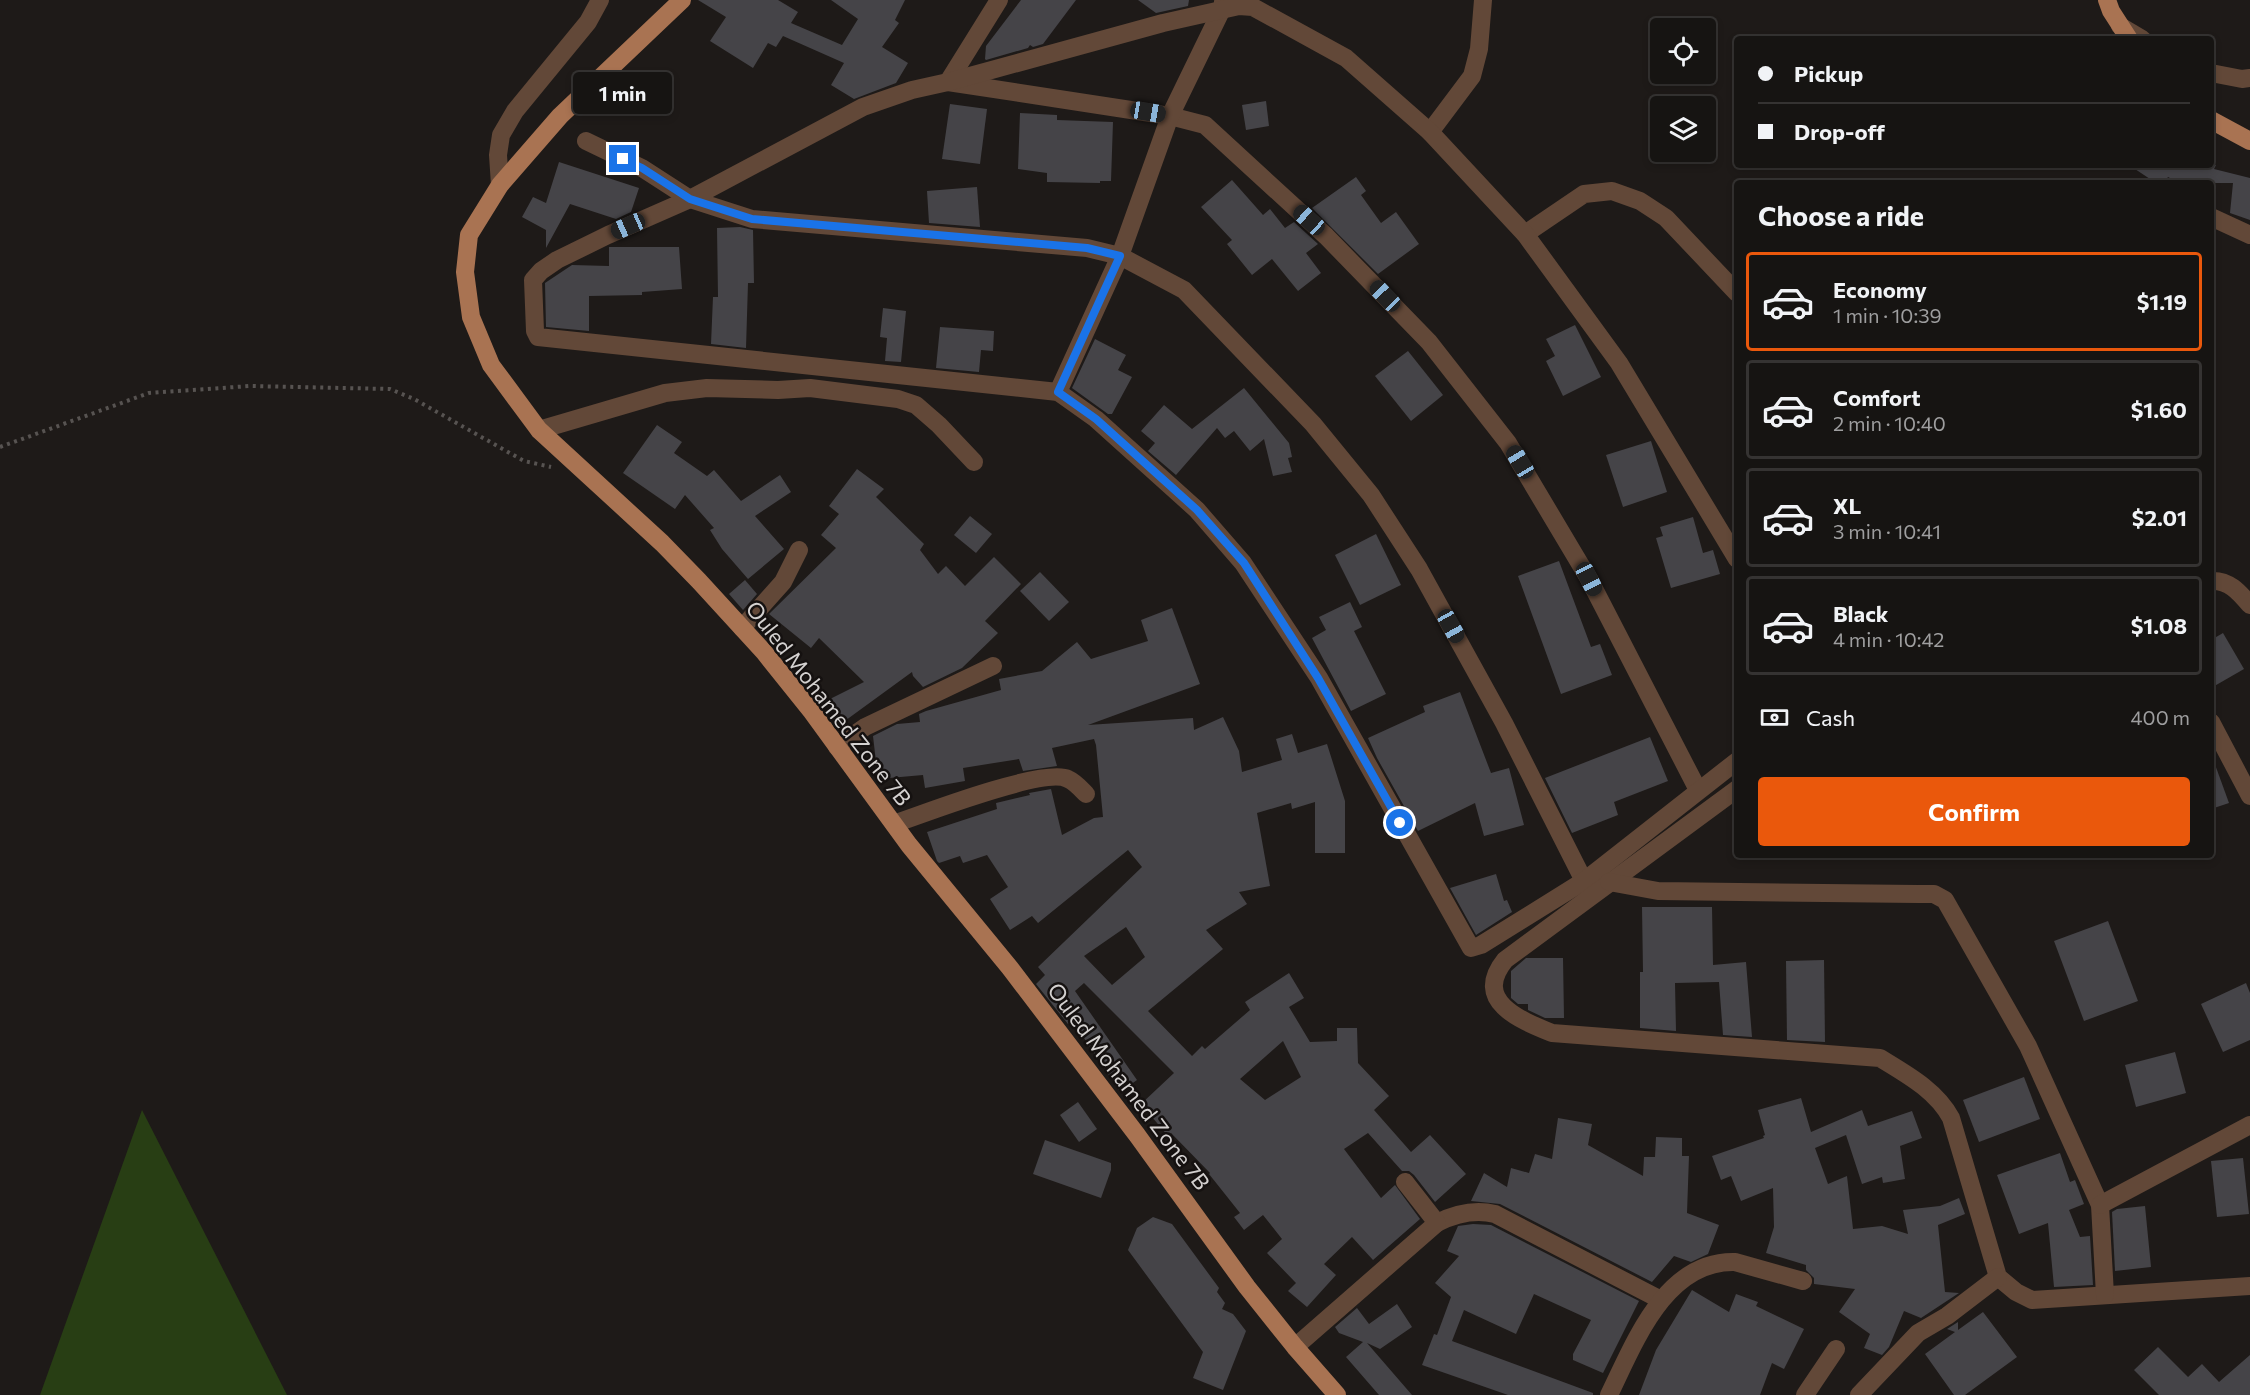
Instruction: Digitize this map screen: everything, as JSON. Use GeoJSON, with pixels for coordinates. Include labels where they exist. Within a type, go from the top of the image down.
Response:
{"type":"FeatureCollection","features":[{"type":"Feature","properties":{"kind":"main road","name":"Ouled Mohamed Zone 7B"},"geometry":{"type":"LineString","coordinates":[[682,0],[560,116],[500,185],[469,235],[465,272],[471,317],[491,365],[539,430],[662,543],[771,660],[894,824],[1010,968],[1137,1135],[1247,1287],[1337,1395]]}},
{"type":"Feature","properties":{"kind":"main road"},"geometry":{"type":"LineString","coordinates":[[2107,0],[2125,33]]}},
{"type":"Feature","properties":{"kind":"main road"},"geometry":{"type":"LineString","coordinates":[[2214,122],[2250,141]]}},
{"type":"Feature","properties":{"kind":"street"},"geometry":{"type":"LineString","coordinates":[[500,185],[498,155],[501,135],[515,111],[588,21],[600,0]]}},
{"type":"Feature","properties":{"kind":"street"},"geometry":{"type":"LineString","coordinates":[[948,82],[999,0]]}},
{"type":"Feature","properties":{"kind":"street"},"geometry":{"type":"LineString","coordinates":[[1430,132],[1472,76],[1479,49],[1483,0]]}},
{"type":"Feature","properties":{"kind":"street"},"geometry":{"type":"LineString","coordinates":[[1058,392],[1120,256],[1170,116],[1222,5]]}},
{"type":"Feature","properties":{"kind":"street"},"geometry":{"type":"LineString","coordinates":[[1734,554],[1619,363],[1525,234],[1430,132],[1346,58],[1253,7],[1222,5],[948,82],[912,90],[862,106],[690,199],[557,260],[533,280],[535,331],[538,337],[1058,392],[1096,419],[1197,510],[1244,563],[1318,678],[1471,948],[1481,945],[1584,881],[1734,762]]}},
{"type":"Feature","properties":{"kind":"street"},"geometry":{"type":"LineString","coordinates":[[2214,74],[2242,79],[2250,78]]}},
{"type":"Feature","properties":{"kind":"street"},"geometry":{"type":"LineString","coordinates":[[948,82],[1170,116],[1205,125],[1326,236],[1429,342],[1508,443],[1589,579],[1698,790]]}},
{"type":"Feature","properties":{"kind":"street"},"geometry":{"type":"LineString","coordinates":[[586,141],[642,168],[690,199],[752,219],[1087,248],[1120,256],[1184,290],[1313,424],[1371,495],[1419,569],[1448,620],[1504,723],[1584,881]]}},
{"type":"Feature","properties":{"kind":"street"},"geometry":{"type":"LineString","coordinates":[[1525,234],[1584,194],[1612,191],[1640,201],[1666,218],[1734,290]]}},
{"type":"Feature","properties":{"kind":"street"},"geometry":{"type":"LineString","coordinates":[[2214,218],[2250,235]]}},
{"type":"Feature","properties":{"kind":"street"},"geometry":{"type":"LineString","coordinates":[[539,430],[665,393],[707,388],[778,390],[810,388],[898,399],[916,405],[939,424],[974,462]]}},
{"type":"Feature","properties":{"kind":"street"},"geometry":{"type":"LineString","coordinates":[[742,628],[783,582],[799,550]]}},
{"type":"Feature","properties":{"kind":"street"},"geometry":{"type":"LineString","coordinates":[[2214,581],[2220,580],[2238,591],[2250,605]]}},
{"type":"Feature","properties":{"kind":"street"},"geometry":{"type":"LineString","coordinates":[[837,747],[866,727],[993,666]]}},
{"type":"Feature","properties":{"kind":"street"},"geometry":{"type":"LineString","coordinates":[[2214,728],[2250,796]]}},
{"type":"Feature","properties":{"kind":"street"},"geometry":{"type":"LineString","coordinates":[[894,824],[978,794],[1049,778],[1069,779],[1086,794]]}},
{"type":"Feature","properties":{"kind":"street"},"geometry":{"type":"LineString","coordinates":[[1734,791],[1505,960],[1496,971],[1495,992],[1501,1006],[1520,1020],[1552,1033],[1880,1059],[1916,1080],[1945,1106],[1951,1118],[1998,1277],[2016,1292],[2032,1300],[2250,1286]]}},
{"type":"Feature","properties":{"kind":"street"},"geometry":{"type":"LineString","coordinates":[[1610,882],[1658,891],[1934,894],[1945,900],[2028,1046],[2100,1204],[2105,1295]]}},
{"type":"Feature","properties":{"kind":"street"},"geometry":{"type":"LineString","coordinates":[[2100,1204],[2250,1125]]}},
{"type":"Feature","properties":{"kind":"street"},"geometry":{"type":"LineString","coordinates":[[1405,1182],[1437,1223]]}},
{"type":"Feature","properties":{"kind":"street"},"geometry":{"type":"LineString","coordinates":[[1295,1347],[1437,1223],[1468,1212],[1484,1211],[1495,1214],[1661,1300]]}},
{"type":"Feature","properties":{"kind":"street"},"geometry":{"type":"LineString","coordinates":[[1609,1395],[1643,1326],[1661,1300],[1695,1272],[1724,1262],[1735,1262],[1803,1281]]}},
{"type":"Feature","properties":{"kind":"street"},"geometry":{"type":"LineString","coordinates":[[1859,1395],[1918,1333],[1947,1316],[1998,1277]]}},
{"type":"Feature","properties":{"kind":"street"},"geometry":{"type":"LineString","coordinates":[[1805,1395],[1836,1349]]}},
{"type":"Feature","properties":{"kind":"path"},"geometry":{"type":"LineString","coordinates":[[0,447],[149,393],[250,386],[390,389],[414,399],[524,461],[545,467],[582,469]]}},
{"type":"Feature","properties":{"kind":"green space"},"geometry":{"type":"Polygon","coordinates":[[[142,1110],[287,1395],[40,1395],[142,1110]]]}},
{"type":"Feature","properties":{"kind":"building"},"geometry":{"type":"Polygon","coordinates":[[[698,0],[778,0],[798,12],[791,23],[842,45],[858,19],[831,0],[905,0],[895,20],[899,23],[882,47],[908,63],[896,83],[854,99],[831,85],[844,63],[783,36],[776,47],[768,43],[753,68],[710,41],[726,17],[698,0]]]}},
{"type":"Feature","properties":{"kind":"building"},"geometry":{"type":"Polygon","coordinates":[[[1021,0],[1076,0],[1043,44],[1033,47],[1030,45],[1028,48],[986,60],[986,46],[1021,0]]]}},
{"type":"Feature","properties":{"kind":"building"},"geometry":{"type":"Polygon","coordinates":[[[1138,0],[1189,0],[1188,6],[1156,13],[1138,0]]]}},
{"type":"Feature","properties":{"kind":"building"},"geometry":{"type":"Polygon","coordinates":[[[1266,101],[1269,126],[1246,130],[1242,105],[1266,101]]]}},
{"type":"Feature","properties":{"kind":"building"},"geometry":{"type":"Polygon","coordinates":[[[950,104],[987,109],[980,164],[942,159],[950,104]]]}},
{"type":"Feature","properties":{"kind":"building"},"geometry":{"type":"Polygon","coordinates":[[[1020,113],[1057,115],[1057,120],[1113,122],[1111,181],[1100,181],[1100,183],[1047,182],[1047,173],[1018,169],[1020,113]]]}},
{"type":"Feature","properties":{"kind":"building"},"geometry":{"type":"Polygon","coordinates":[[[559,162],[639,188],[631,212],[616,219],[570,204],[546,248],[546,230],[522,217],[533,197],[546,203],[559,162]]]}},
{"type":"Feature","properties":{"kind":"building"},"geometry":{"type":"Polygon","coordinates":[[[2216,165],[2214,169],[2250,178],[2250,220],[2230,213],[2233,183],[2214,183],[2214,180],[2174,180],[2168,177],[2166,180],[2152,180],[2134,168],[2214,168],[2216,165]]]}},
{"type":"Feature","properties":{"kind":"building"},"geometry":{"type":"Polygon","coordinates":[[[1356,177],[1366,191],[1361,195],[1381,223],[1396,212],[1419,244],[1378,274],[1312,208],[1356,177]]]}},
{"type":"Feature","properties":{"kind":"building"},"geometry":{"type":"Polygon","coordinates":[[[1232,180],[1263,215],[1270,209],[1285,228],[1294,222],[1318,244],[1306,253],[1321,273],[1298,291],[1272,259],[1252,275],[1227,244],[1232,240],[1201,207],[1232,180]]]}},
{"type":"Feature","properties":{"kind":"building"},"geometry":{"type":"Polygon","coordinates":[[[977,187],[980,227],[929,223],[927,191],[977,187]]]}},
{"type":"Feature","properties":{"kind":"building"},"geometry":{"type":"Polygon","coordinates":[[[740,227],[753,230],[754,283],[748,283],[746,348],[711,344],[713,297],[718,297],[717,228],[740,227]]]}},
{"type":"Feature","properties":{"kind":"building"},"geometry":{"type":"Polygon","coordinates":[[[609,247],[679,247],[682,289],[642,292],[642,295],[589,296],[589,331],[546,327],[545,283],[572,265],[609,266],[609,247]]]}},
{"type":"Feature","properties":{"kind":"building"},"geometry":{"type":"Polygon","coordinates":[[[883,308],[906,311],[901,362],[885,361],[887,338],[880,337],[883,308]]]}},
{"type":"Feature","properties":{"kind":"building"},"geometry":{"type":"Polygon","coordinates":[[[1575,325],[1601,377],[1563,396],[1546,361],[1555,356],[1546,339],[1575,325]]]}},
{"type":"Feature","properties":{"kind":"building"},"geometry":{"type":"Polygon","coordinates":[[[940,327],[994,331],[993,351],[981,350],[979,372],[936,368],[940,327]]]}},
{"type":"Feature","properties":{"kind":"building"},"geometry":{"type":"Polygon","coordinates":[[[1095,339],[1126,355],[1118,370],[1132,377],[1112,414],[1108,414],[1072,388],[1095,339]]]}},
{"type":"Feature","properties":{"kind":"building"},"geometry":{"type":"Polygon","coordinates":[[[1408,351],[1443,395],[1411,421],[1375,376],[1408,351]]]}},
{"type":"Feature","properties":{"kind":"building"},"geometry":{"type":"Polygon","coordinates":[[[1244,388],[1289,443],[1292,457],[1288,458],[1292,472],[1273,476],[1264,439],[1250,451],[1234,431],[1225,438],[1217,428],[1176,475],[1148,451],[1155,443],[1141,431],[1164,405],[1192,429],[1244,388]]]}},
{"type":"Feature","properties":{"kind":"building"},"geometry":{"type":"Polygon","coordinates":[[[657,425],[682,442],[674,453],[707,476],[714,470],[741,501],[780,475],[791,492],[755,516],[784,549],[748,579],[722,549],[710,530],[714,528],[685,495],[675,509],[623,473],[657,425]]]}},
{"type":"Feature","properties":{"kind":"building"},"geometry":{"type":"Polygon","coordinates":[[[1651,441],[1667,492],[1623,507],[1606,455],[1651,441]]]}},
{"type":"Feature","properties":{"kind":"building"},"geometry":{"type":"Polygon","coordinates":[[[857,469],[884,489],[876,497],[924,544],[920,550],[938,574],[946,566],[965,586],[994,557],[1021,584],[985,621],[998,633],[962,668],[923,687],[912,672],[842,723],[835,723],[824,702],[864,682],[819,638],[811,648],[769,614],[836,548],[821,535],[839,514],[829,506],[857,469]]]}},
{"type":"Feature","properties":{"kind":"building"},"geometry":{"type":"Polygon","coordinates":[[[970,516],[992,534],[976,553],[954,535],[970,516]]]}},
{"type":"Feature","properties":{"kind":"building"},"geometry":{"type":"Polygon","coordinates":[[[1693,517],[1703,553],[1713,550],[1720,574],[1671,588],[1656,538],[1663,536],[1660,527],[1693,517]]]}},
{"type":"Feature","properties":{"kind":"building"},"geometry":{"type":"Polygon","coordinates":[[[1376,534],[1401,585],[1360,605],[1335,555],[1376,534]]]}},
{"type":"Feature","properties":{"kind":"building"},"geometry":{"type":"Polygon","coordinates":[[[1559,561],[1591,647],[1600,644],[1612,675],[1561,694],[1518,576],[1559,561]]]}},
{"type":"Feature","properties":{"kind":"building"},"geometry":{"type":"Polygon","coordinates":[[[1040,572],[1069,602],[1049,621],[1020,591],[1040,572]]]}},
{"type":"Feature","properties":{"kind":"building"},"geometry":{"type":"Polygon","coordinates":[[[745,580],[757,594],[743,610],[729,594],[745,580]]]}},
{"type":"Feature","properties":{"kind":"building"},"geometry":{"type":"Polygon","coordinates":[[[1350,602],[1362,627],[1354,631],[1386,694],[1351,711],[1312,638],[1326,630],[1319,617],[1350,602]]]}},
{"type":"Feature","properties":{"kind":"building"},"geometry":{"type":"Polygon","coordinates":[[[1172,608],[1200,684],[1088,725],[1193,718],[1194,730],[1223,717],[1239,751],[1242,772],[1282,760],[1276,739],[1292,734],[1298,753],[1327,744],[1345,801],[1345,853],[1315,853],[1315,802],[1292,809],[1291,803],[1257,813],[1270,886],[1239,892],[1247,904],[1206,930],[1223,949],[1148,1011],[1192,1056],[1202,1046],[1205,1049],[1250,1010],[1245,1002],[1289,973],[1304,998],[1289,1007],[1310,1042],[1337,1041],[1337,1028],[1357,1028],[1358,1063],[1389,1096],[1374,1110],[1411,1152],[1430,1135],[1466,1174],[1435,1202],[1414,1175],[1409,1171],[1402,1171],[1368,1133],[1344,1149],[1381,1198],[1395,1185],[1420,1219],[1373,1260],[1352,1237],[1324,1264],[1336,1275],[1307,1307],[1288,1291],[1296,1283],[1267,1253],[1282,1239],[1263,1215],[1244,1230],[1234,1217],[1240,1213],[1210,1173],[1171,1133],[1168,1136],[1141,1104],[1174,1073],[1084,983],[1075,991],[1137,1080],[1120,1092],[1072,1020],[1068,1024],[1036,984],[1045,975],[1038,967],[1142,867],[1128,850],[1038,923],[1032,916],[1010,930],[990,899],[1008,887],[987,855],[963,863],[960,856],[939,863],[937,861],[927,832],[997,809],[996,803],[1030,795],[1029,793],[1051,789],[1062,835],[1094,818],[1103,817],[1094,739],[1052,748],[1057,766],[1023,771],[1019,759],[963,768],[965,781],[925,788],[923,775],[878,779],[873,736],[897,724],[920,722],[919,714],[926,711],[1001,690],[999,679],[1042,671],[1077,642],[1091,659],[1148,641],[1141,620],[1172,608]],[[1126,927],[1084,956],[1112,985],[1145,957],[1126,927]],[[1283,1041],[1240,1079],[1265,1100],[1301,1077],[1283,1041]]]}},
{"type":"Feature","properties":{"kind":"building"},"geometry":{"type":"Polygon","coordinates":[[[2223,633],[2244,669],[2214,686],[2214,638],[2223,633]]]}},
{"type":"Feature","properties":{"kind":"building"},"geometry":{"type":"Polygon","coordinates":[[[1460,692],[1491,773],[1509,768],[1524,825],[1484,836],[1475,803],[1418,831],[1377,758],[1368,738],[1425,712],[1423,706],[1460,692]]]}},
{"type":"Feature","properties":{"kind":"building"},"geometry":{"type":"Polygon","coordinates":[[[1650,737],[1668,781],[1614,802],[1618,815],[1572,833],[1545,778],[1650,737]]]}},
{"type":"Feature","properties":{"kind":"building"},"geometry":{"type":"Polygon","coordinates":[[[2214,762],[2229,803],[2214,808],[2214,762]]]}},
{"type":"Feature","properties":{"kind":"building"},"geometry":{"type":"Polygon","coordinates":[[[1496,874],[1504,901],[1507,900],[1512,912],[1476,935],[1450,888],[1496,874]]]}},
{"type":"Feature","properties":{"kind":"building"},"geometry":{"type":"Polygon","coordinates":[[[1642,907],[1712,907],[1713,965],[1746,962],[1752,1037],[1723,1035],[1719,982],[1675,983],[1676,1031],[1640,1028],[1640,972],[1643,972],[1642,907]]]}},
{"type":"Feature","properties":{"kind":"building"},"geometry":{"type":"Polygon","coordinates":[[[2108,921],[2138,1001],[2084,1021],[2054,941],[2108,921]]]}},
{"type":"Feature","properties":{"kind":"building"},"geometry":{"type":"Polygon","coordinates":[[[1526,958],[1563,958],[1564,1018],[1545,1018],[1528,1010],[1528,1004],[1518,1004],[1511,998],[1511,971],[1526,958]]]}},
{"type":"Feature","properties":{"kind":"building"},"geometry":{"type":"Polygon","coordinates":[[[1824,960],[1825,1042],[1787,1040],[1786,961],[1824,960]]]}},
{"type":"Feature","properties":{"kind":"building"},"geometry":{"type":"Polygon","coordinates":[[[2246,983],[2250,993],[2250,1040],[2223,1052],[2201,1004],[2246,983]]]}},
{"type":"Feature","properties":{"kind":"building"},"geometry":{"type":"Polygon","coordinates":[[[2175,1052],[2186,1093],[2136,1107],[2125,1065],[2175,1052]]]}},
{"type":"Feature","properties":{"kind":"building"},"geometry":{"type":"Polygon","coordinates":[[[2024,1077],[2040,1119],[1979,1142],[1963,1100],[2024,1077]]]}},
{"type":"Feature","properties":{"kind":"building"},"geometry":{"type":"Polygon","coordinates":[[[1801,1098],[1811,1132],[1862,1110],[1868,1126],[1912,1111],[1922,1138],[1900,1146],[1905,1179],[1883,1183],[1882,1177],[1862,1184],[1846,1135],[1815,1148],[1828,1184],[1847,1176],[1853,1229],[1882,1226],[1908,1234],[1903,1210],[1940,1206],[1959,1198],[1965,1214],[1938,1225],[1945,1292],[1959,1293],[1921,1318],[1904,1311],[1889,1347],[1882,1355],[1864,1348],[1870,1334],[1839,1312],[1855,1289],[1814,1284],[1814,1278],[1806,1270],[1806,1265],[1766,1253],[1774,1227],[1773,1188],[1741,1201],[1731,1176],[1721,1180],[1712,1156],[1764,1138],[1758,1110],[1801,1098]]]}},
{"type":"Feature","properties":{"kind":"building"},"geometry":{"type":"Polygon","coordinates":[[[1078,1102],[1097,1129],[1079,1142],[1060,1115],[1078,1102]]]}},
{"type":"Feature","properties":{"kind":"building"},"geometry":{"type":"Polygon","coordinates":[[[1558,1118],[1592,1124],[1588,1145],[1643,1176],[1644,1157],[1655,1157],[1656,1137],[1682,1138],[1682,1156],[1689,1156],[1687,1213],[1719,1225],[1708,1254],[1691,1262],[1674,1256],[1652,1282],[1500,1204],[1471,1201],[1484,1173],[1507,1187],[1511,1168],[1529,1173],[1535,1154],[1552,1159],[1558,1118]]]}},
{"type":"Feature","properties":{"kind":"building"},"geometry":{"type":"Polygon","coordinates":[[[1045,1140],[1111,1163],[1111,1170],[1101,1198],[1033,1174],[1045,1140]]]}},
{"type":"Feature","properties":{"kind":"building"},"geometry":{"type":"Polygon","coordinates":[[[2060,1153],[2070,1182],[2075,1180],[2084,1204],[2069,1210],[2080,1237],[2090,1236],[2093,1285],[2054,1287],[2048,1223],[2019,1234],[1997,1175],[2060,1153]]]}},
{"type":"Feature","properties":{"kind":"building"},"geometry":{"type":"Polygon","coordinates":[[[2243,1158],[2249,1214],[2217,1217],[2211,1161],[2243,1158]]]}},
{"type":"Feature","properties":{"kind":"building"},"geometry":{"type":"Polygon","coordinates":[[[2145,1206],[2151,1267],[2115,1271],[2112,1212],[2117,1209],[2145,1206]]]}},
{"type":"Feature","properties":{"kind":"building"},"geometry":{"type":"Polygon","coordinates":[[[1153,1217],[1172,1224],[1219,1288],[1217,1292],[1225,1303],[1222,1309],[1233,1314],[1246,1331],[1223,1390],[1193,1378],[1203,1352],[1128,1250],[1137,1228],[1153,1217]]]}},
{"type":"Feature","properties":{"kind":"building"},"geometry":{"type":"Polygon","coordinates":[[[1491,1225],[1639,1301],[1603,1373],[1573,1360],[1573,1354],[1591,1320],[1534,1294],[1516,1334],[1464,1310],[1452,1341],[1593,1393],[1593,1395],[1508,1395],[1422,1365],[1434,1334],[1437,1335],[1451,1297],[1435,1283],[1459,1256],[1447,1251],[1458,1226],[1491,1225]]]}},
{"type":"Feature","properties":{"kind":"building"},"geometry":{"type":"Polygon","coordinates":[[[1692,1290],[1729,1312],[1736,1294],[1758,1302],[1756,1306],[1804,1329],[1784,1369],[1772,1363],[1760,1395],[1639,1395],[1656,1350],[1692,1290]]]}},
{"type":"Feature","properties":{"kind":"building"},"geometry":{"type":"Polygon","coordinates":[[[1397,1304],[1412,1327],[1380,1349],[1367,1343],[1412,1395],[1379,1395],[1346,1357],[1363,1342],[1339,1333],[1335,1327],[1357,1308],[1369,1324],[1397,1304]]]}},
{"type":"Feature","properties":{"kind":"building"},"geometry":{"type":"Polygon","coordinates":[[[1983,1312],[2017,1357],[1965,1395],[1954,1395],[1925,1354],[1955,1332],[1947,1329],[1958,1322],[1958,1330],[1983,1312]]]}},
{"type":"Feature","properties":{"kind":"building"},"geometry":{"type":"Polygon","coordinates":[[[2158,1347],[2188,1377],[2202,1364],[2219,1382],[2250,1355],[2250,1395],[2159,1395],[2134,1370],[2158,1347]]]}},
{"type":"Feature","properties":{"kind":"route"},"geometry":{"type":"LineString","coordinates":[[623,159],[642,168],[690,199],[752,219],[978,237],[1087,248],[1120,256],[1058,392],[1096,419],[1146,463],[1197,510],[1244,563],[1318,678],[1400,823]]}}]}
